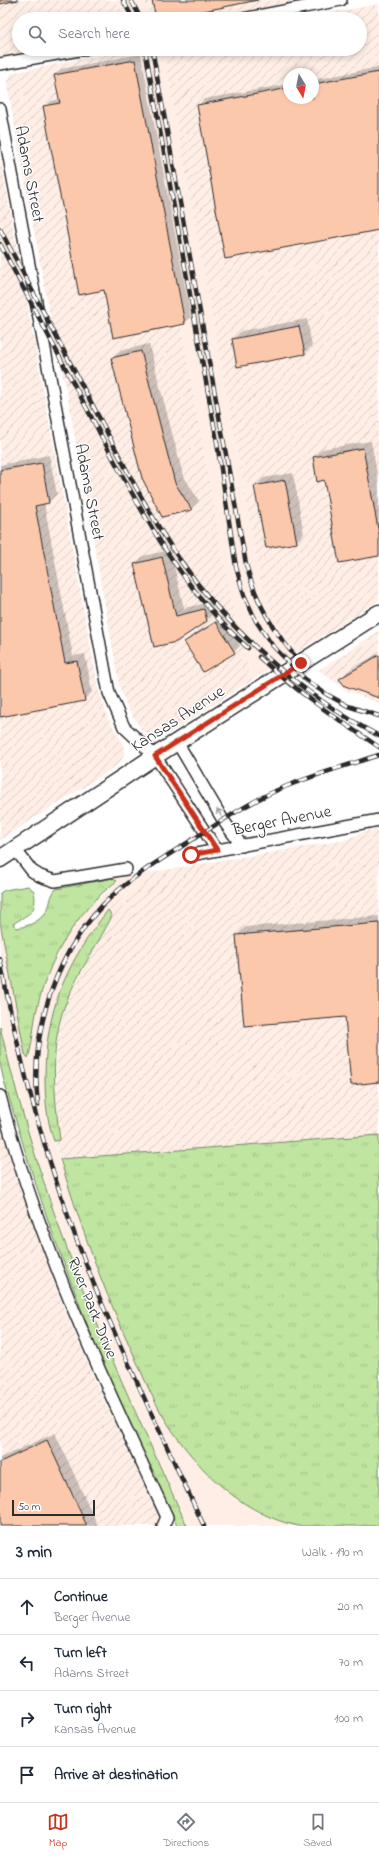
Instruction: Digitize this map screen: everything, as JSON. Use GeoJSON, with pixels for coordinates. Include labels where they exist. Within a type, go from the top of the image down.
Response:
{"type":"FeatureCollection","features":[{"type":"Feature","properties":{"kind":"main road","name":"Kansas Avenue"},"geometry":{"type":"LineString","coordinates":[[0,860],[155,756],[379,613]]}},
{"type":"Feature","properties":{"kind":"street"},"geometry":{"type":"LineString","coordinates":[[278,12],[341,0]]}},
{"type":"Feature","properties":{"kind":"street"},"geometry":{"type":"LineString","coordinates":[[0,64],[46,56]]}},
{"type":"Feature","properties":{"kind":"street","name":"Adams Street"},"geometry":{"type":"LineString","coordinates":[[0,109],[109,693],[124,727],[155,756],[217,850]]}},
{"type":"Feature","properties":{"kind":"street"},"geometry":{"type":"LineString","coordinates":[[177,742],[223,820],[242,846]]}},
{"type":"Feature","properties":{"kind":"street","name":"Berger Avenue"},"geometry":{"type":"LineString","coordinates":[[191,855],[379,820]]}},
{"type":"Feature","properties":{"kind":"street"},"geometry":{"type":"LineString","coordinates":[[15,849],[32,871],[40,876],[55,881],[126,869]]}},
{"type":"Feature","properties":{"kind":"street","name":"River Park Drive"},"geometry":{"type":"LineString","coordinates":[[0,1096],[29,1192],[59,1273],[89,1349],[167,1517],[163,1526]]}},
{"type":"Feature","properties":{"kind":"shaded area"},"geometry":{"type":"Polygon","coordinates":[[[0,0],[116,0],[124,12],[12,12],[12,55],[0,56],[0,0]]]}},
{"type":"Feature","properties":{"kind":"shaded area"},"geometry":{"type":"Polygon","coordinates":[[[116,0],[144,0],[148,12],[124,12],[116,0]]]}},
{"type":"Feature","properties":{"kind":"shaded area"},"geometry":{"type":"Polygon","coordinates":[[[144,0],[308,0],[242,12],[148,12],[144,0]]]}},
{"type":"Feature","properties":{"kind":"shaded area"},"geometry":{"type":"Polygon","coordinates":[[[379,4],[379,600],[299,651],[276,622],[261,583],[164,56],[367,56],[367,12],[335,12],[379,4]]]}},
{"type":"Feature","properties":{"kind":"shaded area"},"geometry":{"type":"Polygon","coordinates":[[[100,56],[132,56],[230,596],[252,680],[169,733],[156,736],[147,734],[142,730],[129,710],[120,689],[68,399],[49,312],[7,84],[11,74],[100,56]]]}},
{"type":"Feature","properties":{"kind":"shaded area"},"geometry":{"type":"Polygon","coordinates":[[[132,56],[164,56],[261,583],[276,622],[299,651],[252,680],[230,596],[132,56]]]}},
{"type":"Feature","properties":{"kind":"shaded area"},"geometry":{"type":"Polygon","coordinates":[[[0,156],[98,687],[108,718],[123,744],[125,753],[121,761],[115,767],[0,840],[0,156]]]}},
{"type":"Feature","properties":{"kind":"shaded area"},"geometry":{"type":"Polygon","coordinates":[[[379,631],[379,703],[347,691],[319,670],[379,631]]]}},
{"type":"Feature","properties":{"kind":"shaded area"},"geometry":{"type":"Polygon","coordinates":[[[379,829],[379,1135],[60,1159],[54,1141],[60,1139],[55,1092],[58,1033],[66,1001],[112,916],[108,910],[153,872],[346,840],[363,832],[379,829]]]}},
{"type":"Feature","properties":{"kind":"shaded area"},"geometry":{"type":"Polygon","coordinates":[[[153,872],[108,910],[63,982],[45,1095],[50,1129],[96,1268],[148,1385],[167,1423],[187,1450],[208,1474],[235,1497],[258,1512],[298,1526],[187,1526],[102,1337],[67,1250],[26,1128],[0,1027],[0,922],[25,1054],[28,1058],[36,1012],[46,980],[66,937],[79,917],[117,882],[113,878],[153,872]]]}},
{"type":"Feature","properties":{"kind":"shaded area"},"geometry":{"type":"Polygon","coordinates":[[[0,1123],[14,1171],[57,1291],[92,1374],[163,1526],[0,1526],[0,1123]]]}},
{"type":"Feature","properties":{"kind":"green space"},"geometry":{"type":"Polygon","coordinates":[[[113,878],[117,881],[102,893],[88,908],[76,923],[55,957],[41,994],[28,1058],[25,1054],[0,922],[0,893],[5,890],[28,886],[34,891],[35,904],[28,915],[13,924],[17,928],[32,924],[44,915],[56,889],[113,878]]]}},
{"type":"Feature","properties":{"kind":"green space"},"geometry":{"type":"Polygon","coordinates":[[[108,910],[112,916],[67,1000],[57,1033],[54,1069],[60,1140],[54,1141],[45,1094],[46,1053],[49,1030],[61,988],[70,968],[94,929],[108,910]]]}},
{"type":"Feature","properties":{"kind":"green space"},"geometry":{"type":"Polygon","coordinates":[[[0,1027],[27,1129],[60,1231],[110,1355],[187,1526],[177,1526],[98,1353],[51,1229],[29,1164],[4,1081],[0,1064],[0,1027]]]}},
{"type":"Feature","properties":{"kind":"green space"},"geometry":{"type":"Polygon","coordinates":[[[379,1135],[379,1526],[298,1526],[278,1520],[258,1511],[240,1501],[223,1488],[193,1458],[168,1424],[146,1383],[108,1296],[82,1228],[60,1159],[379,1135]]]}},
{"type":"Feature","properties":{"kind":"building"},"geometry":{"type":"Polygon","coordinates":[[[0,0],[18,0],[0,4],[0,0]]]}},
{"type":"Feature","properties":{"kind":"building"},"geometry":{"type":"Polygon","coordinates":[[[152,0],[258,0],[199,12],[155,12],[152,0]]]}},
{"type":"Feature","properties":{"kind":"building"},"geometry":{"type":"Polygon","coordinates":[[[135,60],[185,324],[113,338],[104,290],[79,295],[43,106],[60,103],[54,75],[135,60]]]}},
{"type":"Feature","properties":{"kind":"building"},"geometry":{"type":"Polygon","coordinates":[[[379,72],[379,230],[225,259],[197,105],[283,89],[283,104],[319,104],[319,83],[379,72]]]}},
{"type":"Feature","properties":{"kind":"building"},"geometry":{"type":"Polygon","coordinates":[[[299,326],[305,354],[237,367],[232,339],[299,326]]]}},
{"type":"Feature","properties":{"kind":"building"},"geometry":{"type":"Polygon","coordinates":[[[141,351],[175,483],[192,510],[162,517],[142,478],[111,358],[141,351]]]}},
{"type":"Feature","properties":{"kind":"building"},"geometry":{"type":"Polygon","coordinates":[[[363,448],[379,534],[379,556],[339,563],[324,480],[317,482],[313,457],[363,448]]]}},
{"type":"Feature","properties":{"kind":"building"},"geometry":{"type":"Polygon","coordinates":[[[42,463],[49,503],[35,506],[65,663],[77,661],[85,701],[0,717],[0,470],[42,463]]]}},
{"type":"Feature","properties":{"kind":"building"},"geometry":{"type":"Polygon","coordinates":[[[285,480],[297,543],[266,548],[254,486],[285,480]]]}},
{"type":"Feature","properties":{"kind":"building"},"geometry":{"type":"Polygon","coordinates":[[[162,557],[176,616],[204,609],[207,621],[176,642],[154,647],[134,564],[162,557]]]}},
{"type":"Feature","properties":{"kind":"building"},"geometry":{"type":"Polygon","coordinates":[[[216,622],[235,653],[203,672],[184,642],[216,622]]]}},
{"type":"Feature","properties":{"kind":"building"},"geometry":{"type":"Polygon","coordinates":[[[379,655],[379,698],[345,686],[339,679],[379,655]]]}},
{"type":"Feature","properties":{"kind":"building"},"geometry":{"type":"Polygon","coordinates":[[[379,923],[379,1082],[351,1085],[345,1017],[244,1026],[236,935],[379,923]]]}},
{"type":"Feature","properties":{"kind":"building"},"geometry":{"type":"Polygon","coordinates":[[[47,1440],[87,1526],[0,1526],[0,1462],[47,1440]]]}},
{"type":"Feature","properties":{"kind":"railway"},"geometry":{"type":"LineString","coordinates":[[123,0],[129,12]]}},
{"type":"Feature","properties":{"kind":"railway"},"geometry":{"type":"LineString","coordinates":[[131,0],[137,12]]}},
{"type":"Feature","properties":{"kind":"railway"},"geometry":{"type":"LineString","coordinates":[[146,56],[216,436],[236,567],[244,595],[256,621],[272,645],[307,681],[326,694],[348,706],[379,716]]}},
{"type":"Feature","properties":{"kind":"railway"},"geometry":{"type":"LineString","coordinates":[[153,56],[246,564],[255,592],[267,617],[282,640],[301,663]]}},
{"type":"Feature","properties":{"kind":"railway"},"geometry":{"type":"LineString","coordinates":[[0,229],[137,489],[167,540],[198,584],[243,635],[294,680],[349,719],[379,736]]}},
{"type":"Feature","properties":{"kind":"railway"},"geometry":{"type":"LineString","coordinates":[[0,244],[127,484],[161,543],[201,599],[223,624],[248,648]]}},
{"type":"Feature","properties":{"kind":"railway"},"geometry":{"type":"LineString","coordinates":[[259,657],[302,693],[379,747]]}},
{"type":"Feature","properties":{"kind":"railway"},"geometry":{"type":"LineString","coordinates":[[38,1105],[36,1077],[38,1048],[43,1019],[51,991],[62,965],[76,939],[93,916],[113,895],[152,865],[251,803],[287,786],[379,755]]}},
{"type":"Feature","properties":{"kind":"railway"},"geometry":{"type":"LineString","coordinates":[[0,959],[8,1002],[29,1088],[41,1132],[68,1217],[100,1299],[204,1526]]}},
{"type":"Feature","properties":{"kind":"route"},"geometry":{"type":"LineString","coordinates":[[191,855],[217,850],[155,756],[301,663]]}}]}
